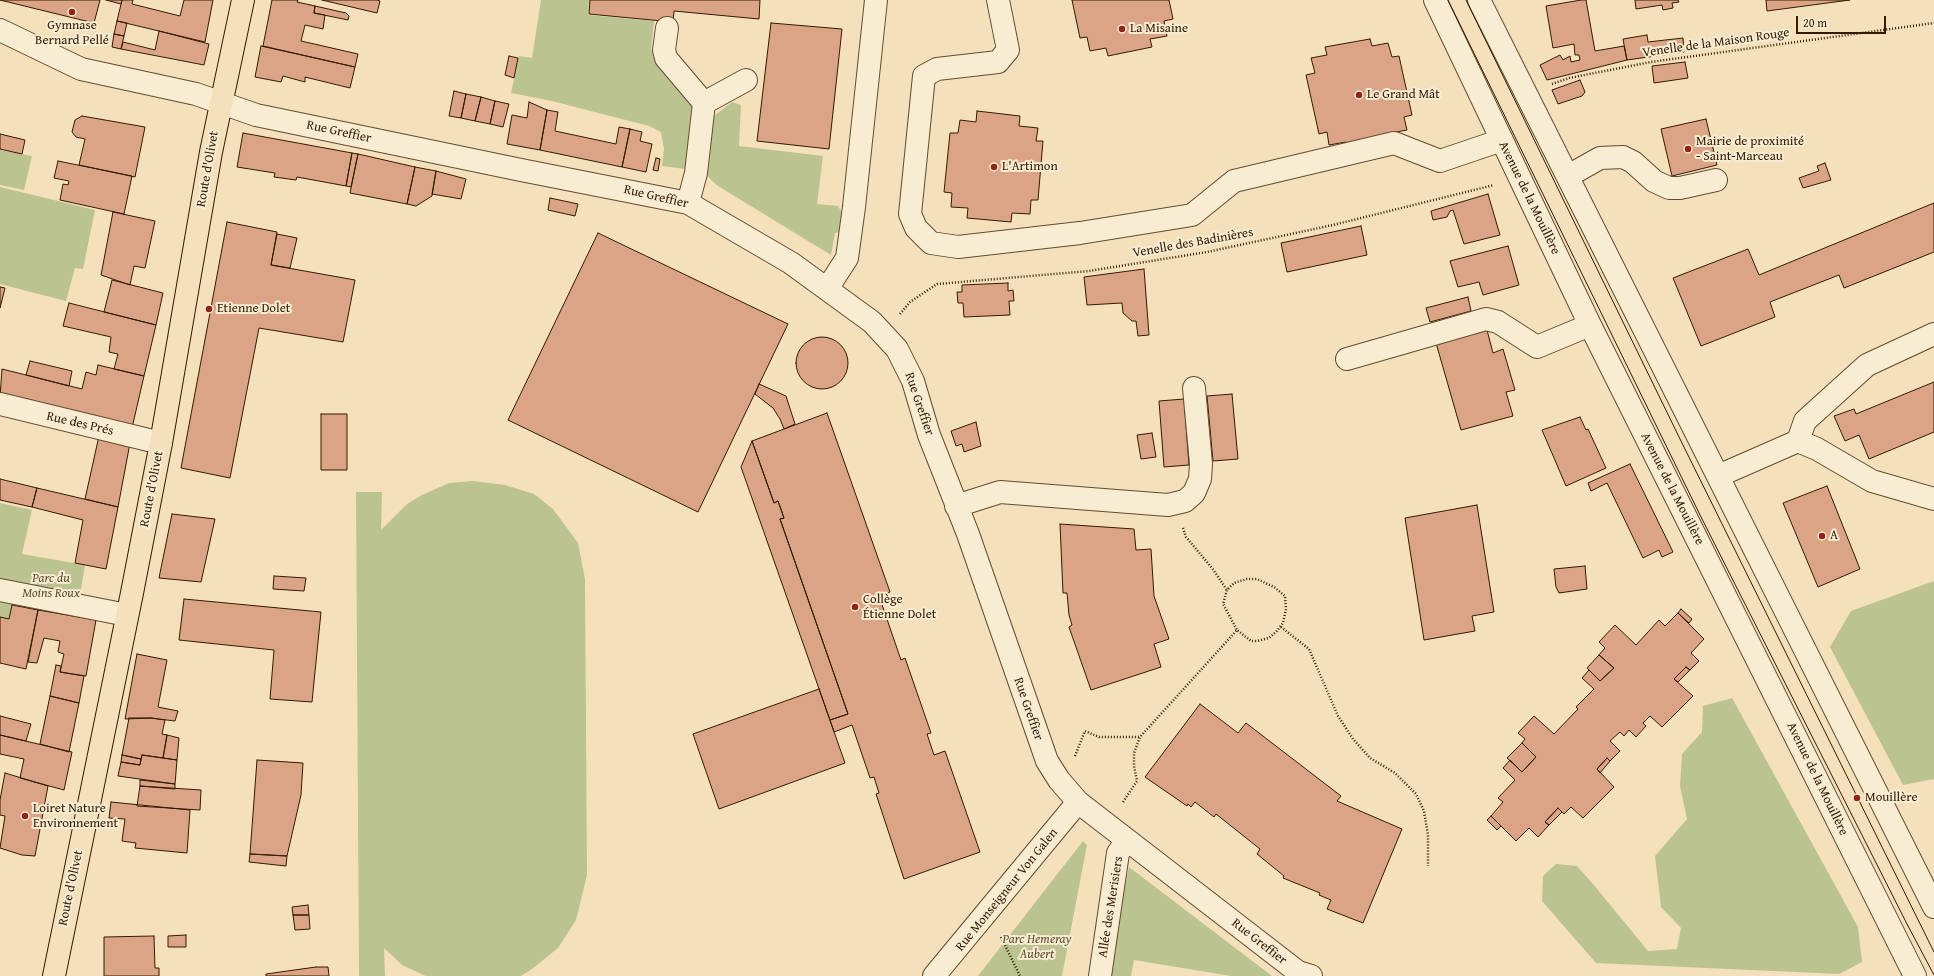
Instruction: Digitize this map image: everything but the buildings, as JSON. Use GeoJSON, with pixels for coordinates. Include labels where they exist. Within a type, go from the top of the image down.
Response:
{"type":"FeatureCollection","features":[{"type":"Feature","properties":{"kind":"main road","name":"Route d'Olivet"},"geometry":{"type":"LineString","coordinates":[[54,976],[161,443],[220,103],[243,0]]}},
{"type":"Feature","properties":{"kind":"street"},"geometry":{"type":"LineString","coordinates":[[827,289],[847,258],[854,207],[876,0]]}},
{"type":"Feature","properties":{"kind":"street"},"geometry":{"type":"LineString","coordinates":[[998,0],[1008,50],[998,62],[937,69],[924,76],[910,214],[916,228],[931,243],[958,247],[1080,233],[1192,215],[1234,181],[1394,143],[1440,161],[1502,140]]}},
{"type":"Feature","properties":{"kind":"street","name":"Avenue de la Mouillère"},"geometry":{"type":"LineString","coordinates":[[1435,0],[1590,325],[1915,976]]}},
{"type":"Feature","properties":{"kind":"street"},"geometry":{"type":"LineString","coordinates":[[1479,0],[1934,906]]}},
{"type":"Feature","properties":{"kind":"street"},"geometry":{"type":"LineString","coordinates":[[667,28],[664,50],[666,58],[704,103],[696,173],[688,202]]}},
{"type":"Feature","properties":{"kind":"street","name":"Rue Greffier"},"geometry":{"type":"LineString","coordinates":[[0,30],[14,35],[81,69],[196,94],[264,117],[521,170],[688,202],[791,263],[872,322],[897,349],[913,381],[930,435],[1047,761],[1059,780],[1078,802],[1298,972],[1311,976]]}},
{"type":"Feature","properties":{"kind":"street"},"geometry":{"type":"LineString","coordinates":[[704,103],[746,80]]}},
{"type":"Feature","properties":{"kind":"street"},"geometry":{"type":"LineString","coordinates":[[1568,176],[1600,158],[1623,157],[1634,162],[1654,181],[1669,188],[1680,188],[1716,180]]}},
{"type":"Feature","properties":{"kind":"street"},"geometry":{"type":"LineString","coordinates":[[1347,359],[1486,318],[1498,322],[1536,347],[1590,325]]}},
{"type":"Feature","properties":{"kind":"street"},"geometry":{"type":"LineString","coordinates":[[1798,441],[1805,421],[1867,365],[1934,334]]}},
{"type":"Feature","properties":{"kind":"street"},"geometry":{"type":"LineString","coordinates":[[956,506],[1000,492],[1168,505],[1184,501],[1194,493],[1200,479],[1201,464],[1194,388]]}},
{"type":"Feature","properties":{"kind":"street","name":"Rue des Prés"},"geometry":{"type":"LineString","coordinates":[[0,404],[161,443]]}},
{"type":"Feature","properties":{"kind":"street"},"geometry":{"type":"LineString","coordinates":[[1718,476],[1798,441],[1817,449],[1872,481],[1934,499]]}},
{"type":"Feature","properties":{"kind":"street"},"geometry":{"type":"LineString","coordinates":[[0,590],[127,615]]}},
{"type":"Feature","properties":{"kind":"street","name":"Rue Monseigneur Von Galen"},"geometry":{"type":"LineString","coordinates":[[934,976],[1078,802]]}},
{"type":"Feature","properties":{"kind":"street","name":"Allée des Merisiers"},"geometry":{"type":"LineString","coordinates":[[1100,976],[1118,853],[1127,840]]}},
{"type":"Feature","properties":{"kind":"path","name":"Venelle de la Maison Rouge"},"geometry":{"type":"LineString","coordinates":[[1527,95],[1549,84],[1569,78],[1651,62],[1934,23]]}},
{"type":"Feature","properties":{"kind":"path","name":"Venelle des Badinières"},"geometry":{"type":"LineString","coordinates":[[882,333],[910,302],[937,284],[1089,271],[1207,252],[1334,225],[1520,178]]}},
{"type":"Feature","properties":{"kind":"path"},"geometry":{"type":"LineString","coordinates":[[1175,503],[1186,537],[1212,568],[1227,590]]}},
{"type":"Feature","properties":{"kind":"path"},"geometry":{"type":"LineString","coordinates":[[1247,579],[1257,579],[1274,587],[1284,596],[1286,609],[1280,627],[1269,638],[1258,642],[1251,641],[1237,630],[1223,604],[1227,590],[1234,583],[1247,579]]}},
{"type":"Feature","properties":{"kind":"path"},"geometry":{"type":"LineString","coordinates":[[1280,627],[1309,649],[1338,716],[1353,739],[1370,758],[1395,773],[1416,794],[1424,811],[1428,835],[1428,866]]}},
{"type":"Feature","properties":{"kind":"path"},"geometry":{"type":"LineString","coordinates":[[1120,806],[1137,781],[1134,766],[1134,753],[1140,737],[1237,630]]}},
{"type":"Feature","properties":{"kind":"path"},"geometry":{"type":"LineString","coordinates":[[1074,760],[1085,731],[1099,737],[1140,737]]}},
{"type":"Feature","properties":{"kind":"path"},"geometry":{"type":"LineString","coordinates":[[988,912],[1020,976]]}},
{"type":"Feature","properties":{"kind":"green space"},"geometry":{"type":"Polygon","coordinates":[[[541,0],[589,0],[588,15],[654,21],[651,49],[654,57],[692,104],[695,117],[685,169],[662,166],[664,149],[661,132],[649,126],[552,101],[511,93],[519,56],[532,58],[541,0]]]}},
{"type":"Feature","properties":{"kind":"green space"},"geometry":{"type":"Polygon","coordinates":[[[732,102],[741,105],[739,146],[823,156],[817,204],[838,206],[841,211],[840,232],[835,233],[831,255],[718,186],[707,176],[710,119],[732,102]]]}},
{"type":"Feature","properties":{"kind":"green space"},"geometry":{"type":"Polygon","coordinates":[[[0,150],[32,156],[24,190],[0,185],[0,150]]]}},
{"type":"Feature","properties":{"kind":"green space"},"geometry":{"type":"Polygon","coordinates":[[[0,187],[95,210],[83,269],[75,268],[66,301],[0,284],[0,187]]]}},
{"type":"Feature","properties":{"kind":"green space"},"geometry":{"type":"Polygon","coordinates":[[[473,481],[505,485],[534,494],[553,509],[578,543],[585,579],[587,875],[576,920],[558,948],[521,976],[426,976],[402,965],[384,948],[385,976],[359,976],[356,492],[382,492],[381,530],[407,504],[422,495],[449,483],[473,481]]]}},
{"type":"Feature","properties":{"kind":"green space","name":"Parc du Moins Roux"},"geometry":{"type":"Polygon","coordinates":[[[0,503],[32,510],[22,554],[85,565],[76,620],[19,608],[13,631],[0,628],[0,503]]]}},
{"type":"Feature","properties":{"kind":"green space"},"geometry":{"type":"Polygon","coordinates":[[[1934,581],[1934,779],[1903,785],[1830,647],[1851,611],[1934,581]]]}},
{"type":"Feature","properties":{"kind":"green space"},"geometry":{"type":"Polygon","coordinates":[[[1732,698],[1858,927],[1862,962],[1839,974],[1596,963],[1542,901],[1543,876],[1556,864],[1577,866],[1648,951],[1677,949],[1681,928],[1661,907],[1655,856],[1687,819],[1680,786],[1682,754],[1702,732],[1703,706],[1732,698]]]}},
{"type":"Feature","properties":{"kind":"green space","name":"Parc Hemeray Aubert"},"geometry":{"type":"Polygon","coordinates":[[[1083,841],[1087,845],[1062,976],[978,976],[1083,841]]]}},
{"type":"Feature","properties":{"kind":"green space"},"geometry":{"type":"Polygon","coordinates":[[[1129,867],[1272,976],[1231,976],[1134,960],[1131,976],[1111,976],[1108,969],[1129,867]]]}},
{"type":"Feature","properties":{"kind":"tram line"},"geometry":{"type":"LineString","coordinates":[[1448,0],[1701,517],[1934,975]]}},
{"type":"Feature","properties":{"kind":"tram line"},"geometry":{"type":"LineString","coordinates":[[1466,0],[1679,437],[1934,952]]}},
{"type":"Feature","properties":{"kind":"place","name":"Gymnase Bernard Pellé"},"geometry":{"type":"Point","coordinates":[72,12]}},
{"type":"Feature","properties":{"kind":"place","name":"La Misaine"},"geometry":{"type":"Point","coordinates":[1122,29]}},
{"type":"Feature","properties":{"kind":"place","name":"Le Grand Mât"},"geometry":{"type":"Point","coordinates":[1359,95]}},
{"type":"Feature","properties":{"kind":"place","name":"Mairie de proximité - Saint-Marceau"},"geometry":{"type":"Point","coordinates":[1688,149]}},
{"type":"Feature","properties":{"kind":"place","name":"L'Artimon"},"geometry":{"type":"Point","coordinates":[994,167]}},
{"type":"Feature","properties":{"kind":"place","name":"Etienne Dolet"},"geometry":{"type":"Point","coordinates":[209,309]}},
{"type":"Feature","properties":{"kind":"place","name":"A"},"geometry":{"type":"Point","coordinates":[1822,536]}},
{"type":"Feature","properties":{"kind":"place","name":"Collège Étienne Dolet"},"geometry":{"type":"Point","coordinates":[855,607]}},
{"type":"Feature","properties":{"kind":"place","name":"Mouillère"},"geometry":{"type":"Point","coordinates":[1857,798]}},
{"type":"Feature","properties":{"kind":"place","name":"Loiret Nature Environnement"},"geometry":{"type":"Point","coordinates":[25,816]}}]}
